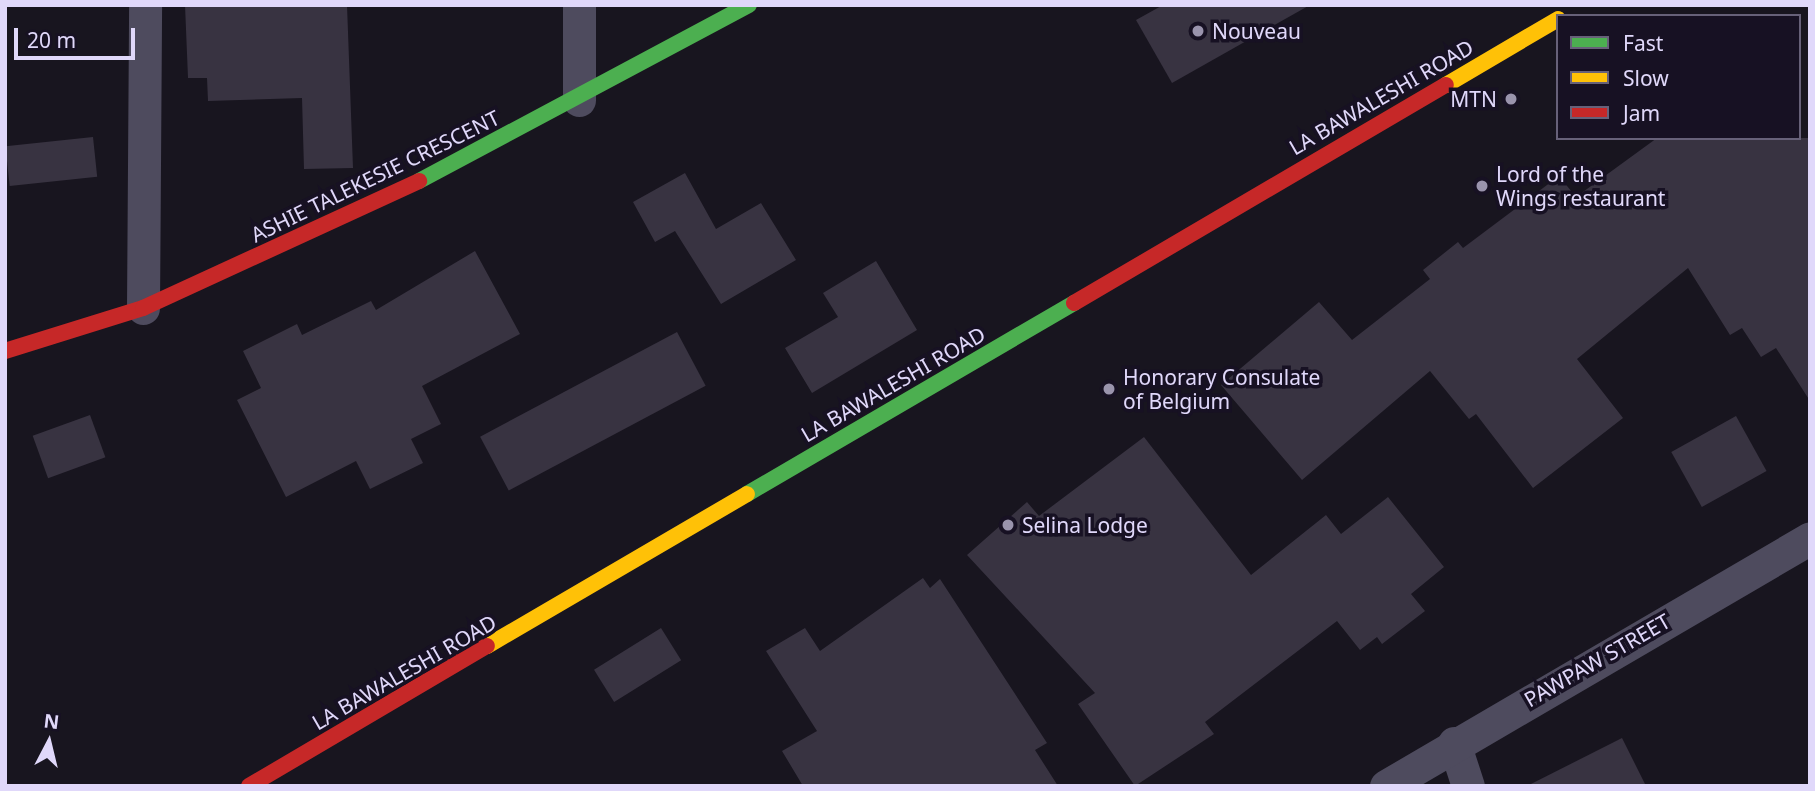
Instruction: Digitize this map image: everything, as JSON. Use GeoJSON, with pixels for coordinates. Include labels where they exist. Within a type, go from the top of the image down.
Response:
{"type":"FeatureCollection","features":[{"type":"Feature","properties":{"kind":"main road","name":"ASHIE TALEKESIE CRESCENT"},"geometry":{"type":"LineString","coordinates":[[5,351],[143,308],[359,211],[579,100],[748,5]]}},
{"type":"Feature","properties":{"kind":"main road","name":"LA BAWALESHI ROAD"},"geometry":{"type":"LineString","coordinates":[[249,786],[1556,20]]}},
{"type":"Feature","properties":{"kind":"street"},"geometry":{"type":"LineString","coordinates":[[143,308],[145,5]]}},
{"type":"Feature","properties":{"kind":"street"},"geometry":{"type":"LineString","coordinates":[[579,5],[579,100]]}},
{"type":"Feature","properties":{"kind":"street","name":"PAWPAW STREET"},"geometry":{"type":"LineString","coordinates":[[1386,786],[1454,743],[1810,538]]}},
{"type":"Feature","properties":{"kind":"street"},"geometry":{"type":"LineString","coordinates":[[1454,743],[1468,786]]}},
{"type":"Feature","properties":{"kind":"building"},"geometry":{"type":"Polygon","coordinates":[[[185,5],[347,5],[353,168],[304,169],[302,98],[208,101],[207,78],[188,78],[185,5]]]}},
{"type":"Feature","properties":{"kind":"building"},"geometry":{"type":"Polygon","coordinates":[[[1163,5],[1310,5],[1172,83],[1136,20],[1163,5]]]}},
{"type":"Feature","properties":{"kind":"building"},"geometry":{"type":"Polygon","coordinates":[[[93,137],[97,177],[10,186],[5,146],[93,137]]]}},
{"type":"Feature","properties":{"kind":"building"},"geometry":{"type":"Polygon","coordinates":[[[1810,138],[1810,401],[1776,348],[1761,357],[1742,328],[1730,335],[1688,268],[1577,359],[1623,418],[1533,488],[1476,414],[1469,419],[1430,371],[1302,480],[1221,385],[1319,302],[1352,340],[1430,279],[1423,270],[1458,242],[1463,248],[1559,176],[1576,197],[1654,140],[1810,138]]]}},
{"type":"Feature","properties":{"kind":"building"},"geometry":{"type":"Polygon","coordinates":[[[685,173],[716,229],[761,203],[796,260],[721,304],[675,231],[655,242],[633,202],[685,173]]]}},
{"type":"Feature","properties":{"kind":"building"},"geometry":{"type":"Polygon","coordinates":[[[475,251],[520,334],[422,386],[441,424],[411,439],[423,463],[370,489],[356,461],[286,497],[237,400],[261,388],[243,351],[297,324],[302,335],[371,301],[376,310],[475,251]]]}},
{"type":"Feature","properties":{"kind":"building"},"geometry":{"type":"Polygon","coordinates":[[[876,261],[917,330],[812,393],[785,348],[838,317],[823,293],[876,261]]]}},
{"type":"Feature","properties":{"kind":"building"},"geometry":{"type":"Polygon","coordinates":[[[677,332],[706,386],[509,491],[480,437],[677,332]]]}},
{"type":"Feature","properties":{"kind":"building"},"geometry":{"type":"Polygon","coordinates":[[[90,415],[105,457],[48,478],[33,436],[90,415]]]}},
{"type":"Feature","properties":{"kind":"building"},"geometry":{"type":"Polygon","coordinates":[[[1736,416],[1767,471],[1702,507],[1671,452],[1736,416]]]}},
{"type":"Feature","properties":{"kind":"building"},"geometry":{"type":"Polygon","coordinates":[[[1144,437],[1251,575],[1326,515],[1341,534],[1388,497],[1444,567],[1411,594],[1425,611],[1382,644],[1377,637],[1360,650],[1337,621],[1205,722],[1214,734],[1135,786],[1078,704],[1095,693],[967,555],[1027,502],[1039,516],[1144,437]]]}},
{"type":"Feature","properties":{"kind":"building"},"geometry":{"type":"Polygon","coordinates":[[[923,578],[930,588],[940,579],[1047,743],[1035,750],[1058,786],[803,786],[782,751],[817,731],[766,651],[805,628],[820,651],[923,578]]]}},
{"type":"Feature","properties":{"kind":"building"},"geometry":{"type":"Polygon","coordinates":[[[661,628],[681,660],[614,702],[594,670],[661,628]]]}},
{"type":"Feature","properties":{"kind":"building"},"geometry":{"type":"Polygon","coordinates":[[[1622,738],[1646,786],[1527,786],[1622,738]]]}},
{"type":"Feature","properties":{"kind":"traffic: fast"},"geometry":{"type":"LineString","coordinates":[[419,181],[749,5]]}},
{"type":"Feature","properties":{"kind":"traffic: fast"},"geometry":{"type":"LineString","coordinates":[[747,494],[1074,303]]}},
{"type":"Feature","properties":{"kind":"traffic: slow"},"geometry":{"type":"LineString","coordinates":[[1446,85],[1556,20]]}},
{"type":"Feature","properties":{"kind":"traffic: slow"},"geometry":{"type":"LineString","coordinates":[[487,646],[747,494]]}},
{"type":"Feature","properties":{"kind":"traffic: jam"},"geometry":{"type":"LineString","coordinates":[[1074,303],[1446,85]]}},
{"type":"Feature","properties":{"kind":"traffic: jam"},"geometry":{"type":"LineString","coordinates":[[5,351],[143,308],[419,181]]}},
{"type":"Feature","properties":{"kind":"traffic: jam"},"geometry":{"type":"LineString","coordinates":[[249,786],[487,646]]}},
{"type":"Feature","properties":{"kind":"place","name":"Nouveau"},"geometry":{"type":"Point","coordinates":[1198,31]}},
{"type":"Feature","properties":{"kind":"place","name":"MTN"},"geometry":{"type":"Point","coordinates":[1511,99]}},
{"type":"Feature","properties":{"kind":"place","name":"Lord of the Wings restaurant"},"geometry":{"type":"Point","coordinates":[1482,186]}},
{"type":"Feature","properties":{"kind":"place","name":"Honorary Consulate of Belgium"},"geometry":{"type":"Point","coordinates":[1109,389]}},
{"type":"Feature","properties":{"kind":"place","name":"Selina Lodge"},"geometry":{"type":"Point","coordinates":[1008,525]}}]}
